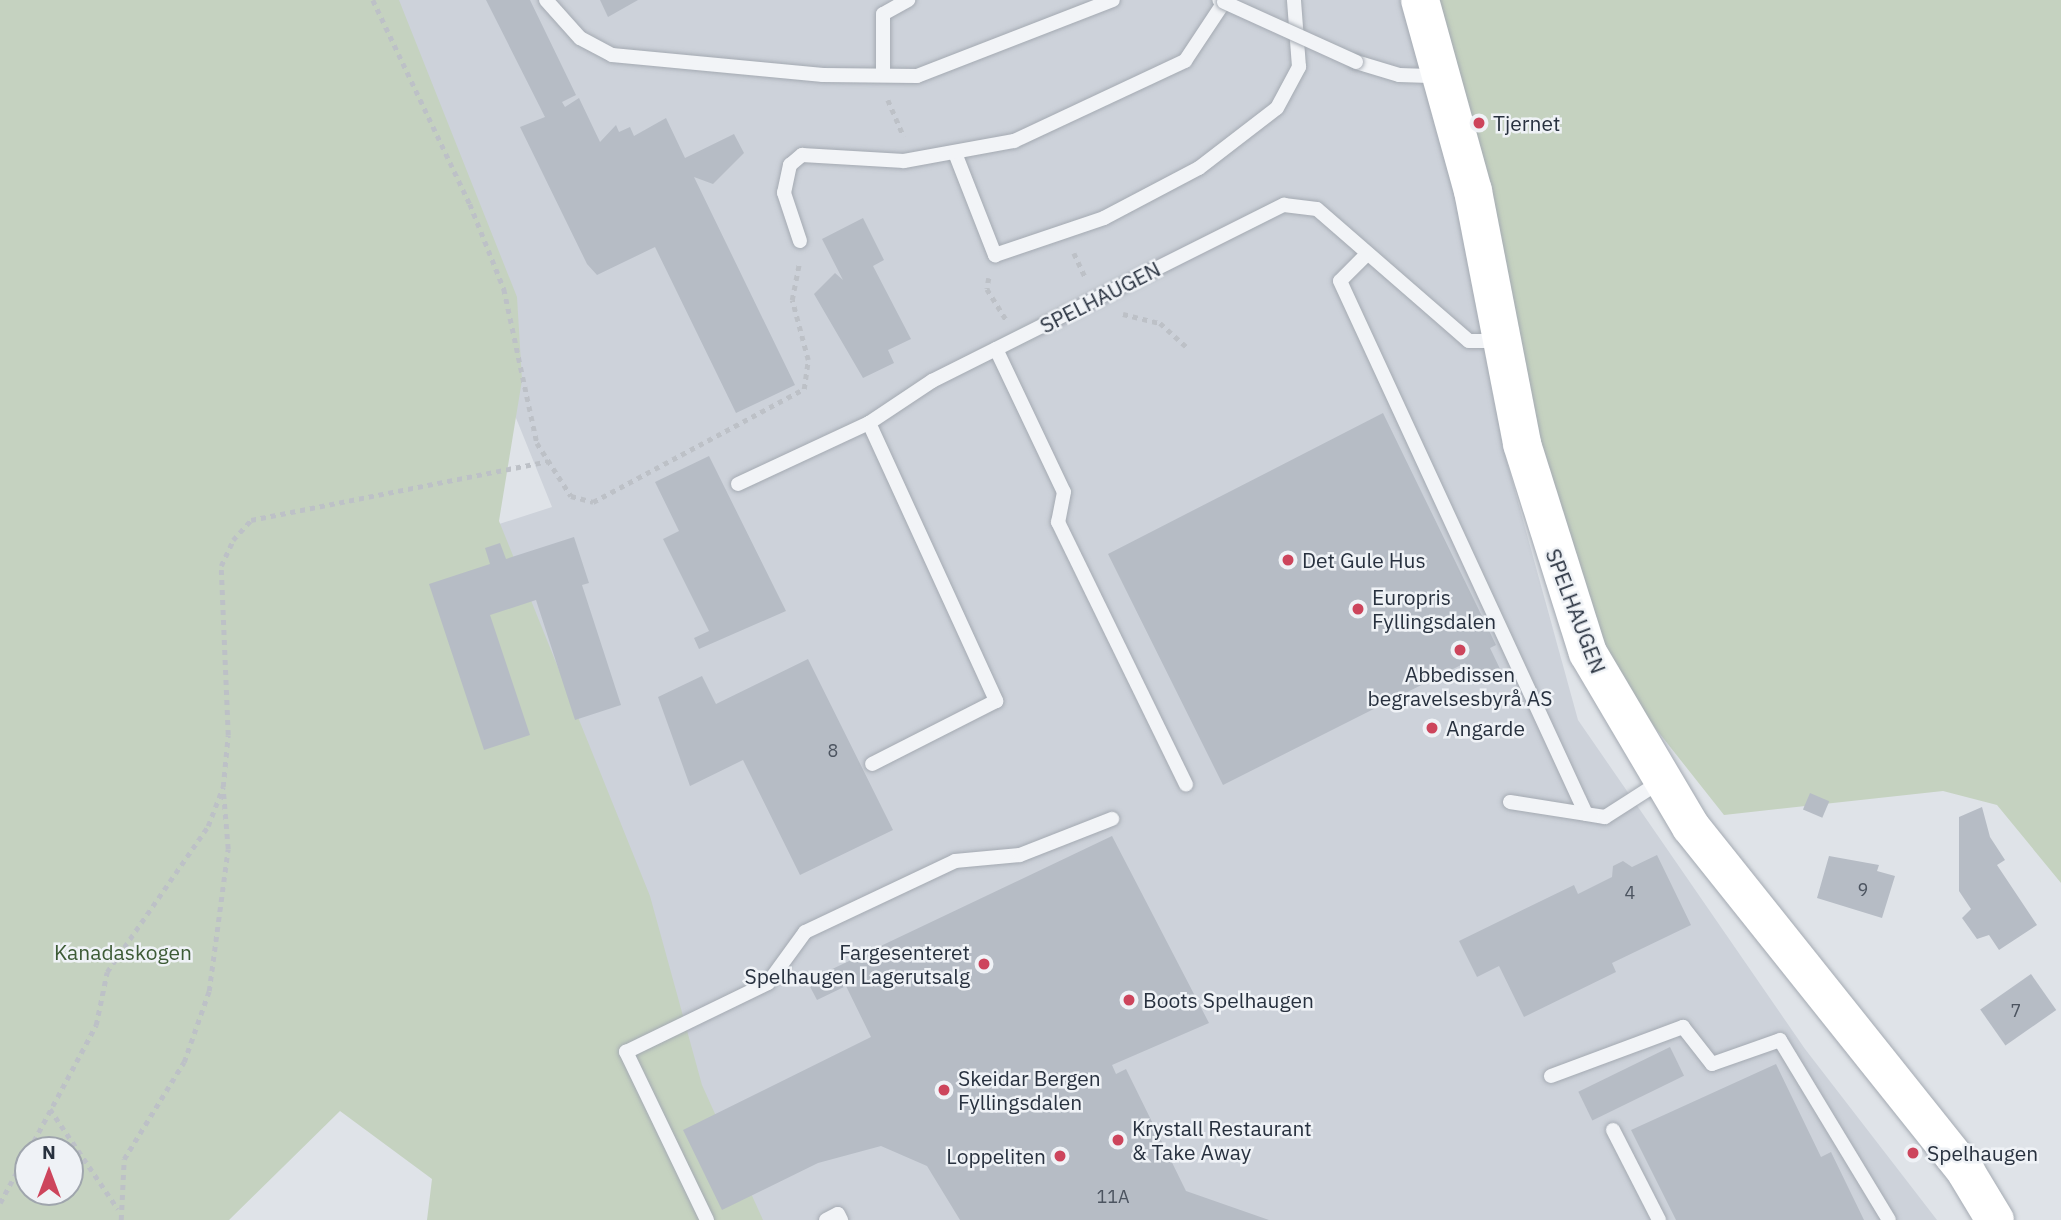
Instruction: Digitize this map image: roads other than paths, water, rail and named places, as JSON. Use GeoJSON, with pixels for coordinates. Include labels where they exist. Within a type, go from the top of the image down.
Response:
{"type":"FeatureCollection","features":[{"type":"Feature","properties":{"kind":"main road","name":"SPELHAUGEN"},"geometry":{"type":"LineString","coordinates":[[1420,0],[1473,191],[1522,444],[1564,591],[1588,653],[1661,781],[1966,1172],[1995,1220]]}},
{"type":"Feature","properties":{"kind":"lane"},"geometry":{"type":"LineString","coordinates":[[546,0],[580,38],[612,55],[917,76],[980,56],[1113,0]]}},
{"type":"Feature","properties":{"kind":"lane"},"geometry":{"type":"LineString","coordinates":[[883,75],[883,14],[908,0]]}},
{"type":"Feature","properties":{"kind":"lane"},"geometry":{"type":"LineString","coordinates":[[955,153],[995,255],[1065,233],[1199,167],[1277,107],[1299,67],[1294,0]]}},
{"type":"Feature","properties":{"kind":"lane"},"geometry":{"type":"LineString","coordinates":[[800,241],[784,193],[790,165],[802,155],[913,159],[1014,141],[1170,71],[1185,61],[1222,1],[1356,62],[1399,75],[1442,76]]}},
{"type":"Feature","properties":{"kind":"lane","name":"SPELHAUGEN"},"geometry":{"type":"LineString","coordinates":[[738,484],[869,423],[996,349],[1284,205],[1317,209],[1469,341],[1503,341]]}},
{"type":"Feature","properties":{"kind":"lane"},"geometry":{"type":"LineString","coordinates":[[1367,254],[1340,281],[1586,814]]}},
{"type":"Feature","properties":{"kind":"lane"},"geometry":{"type":"LineString","coordinates":[[996,349],[1064,492],[1058,523],[1186,785]]}},
{"type":"Feature","properties":{"kind":"lane"},"geometry":{"type":"LineString","coordinates":[[869,423],[996,701],[872,764]]}},
{"type":"Feature","properties":{"kind":"lane"},"geometry":{"type":"LineString","coordinates":[[1510,802],[1605,817],[1661,781]]}},
{"type":"Feature","properties":{"kind":"lane"},"geometry":{"type":"LineString","coordinates":[[707,1220],[626,1052],[768,983],[805,932],[955,861],[1020,856],[1112,818]]}},
{"type":"Feature","properties":{"kind":"lane"},"geometry":{"type":"LineString","coordinates":[[1551,1076],[1683,1027],[1712,1064],[1780,1040],[1889,1220]]}},
{"type":"Feature","properties":{"kind":"lane"},"geometry":{"type":"LineString","coordinates":[[1613,1130],[1659,1220]]}},
{"type":"Feature","properties":{"kind":"lane"},"geometry":{"type":"LineString","coordinates":[[826,1220],[838,1214],[841,1220]]}},
{"type":"Feature","properties":{"kind":"place","name":"Tjernet"},"geometry":{"type":"Point","coordinates":[1479,123]}},
{"type":"Feature","properties":{"kind":"place","name":"Det Gule Hus"},"geometry":{"type":"Point","coordinates":[1288,560]}},
{"type":"Feature","properties":{"kind":"place","name":"Europris Fyllingsdalen"},"geometry":{"type":"Point","coordinates":[1358,609]}},
{"type":"Feature","properties":{"kind":"place","name":"Abbedissen begravelsesbyrå AS"},"geometry":{"type":"Point","coordinates":[1460,650]}},
{"type":"Feature","properties":{"kind":"place","name":"Angarde"},"geometry":{"type":"Point","coordinates":[1432,728]}},
{"type":"Feature","properties":{"kind":"place","name":"Fargesenteret Spelhaugen Lagerutsalg"},"geometry":{"type":"Point","coordinates":[984,964]}},
{"type":"Feature","properties":{"kind":"place","name":"Boots Spelhaugen"},"geometry":{"type":"Point","coordinates":[1129,1000]}},
{"type":"Feature","properties":{"kind":"place","name":"Skeidar Bergen Fyllingsdalen"},"geometry":{"type":"Point","coordinates":[944,1090]}},
{"type":"Feature","properties":{"kind":"place","name":"Krystall Restaurant & Take Away"},"geometry":{"type":"Point","coordinates":[1118,1140]}},
{"type":"Feature","properties":{"kind":"place","name":"Spelhaugen"},"geometry":{"type":"Point","coordinates":[1913,1153]}},
{"type":"Feature","properties":{"kind":"place","name":"Loppeliten"},"geometry":{"type":"Point","coordinates":[1060,1156]}},
{"type":"Feature","properties":{"kind":"park label","name":"Kanadaskogen"},"geometry":{"type":"Point","coordinates":[123,952]}}]}
